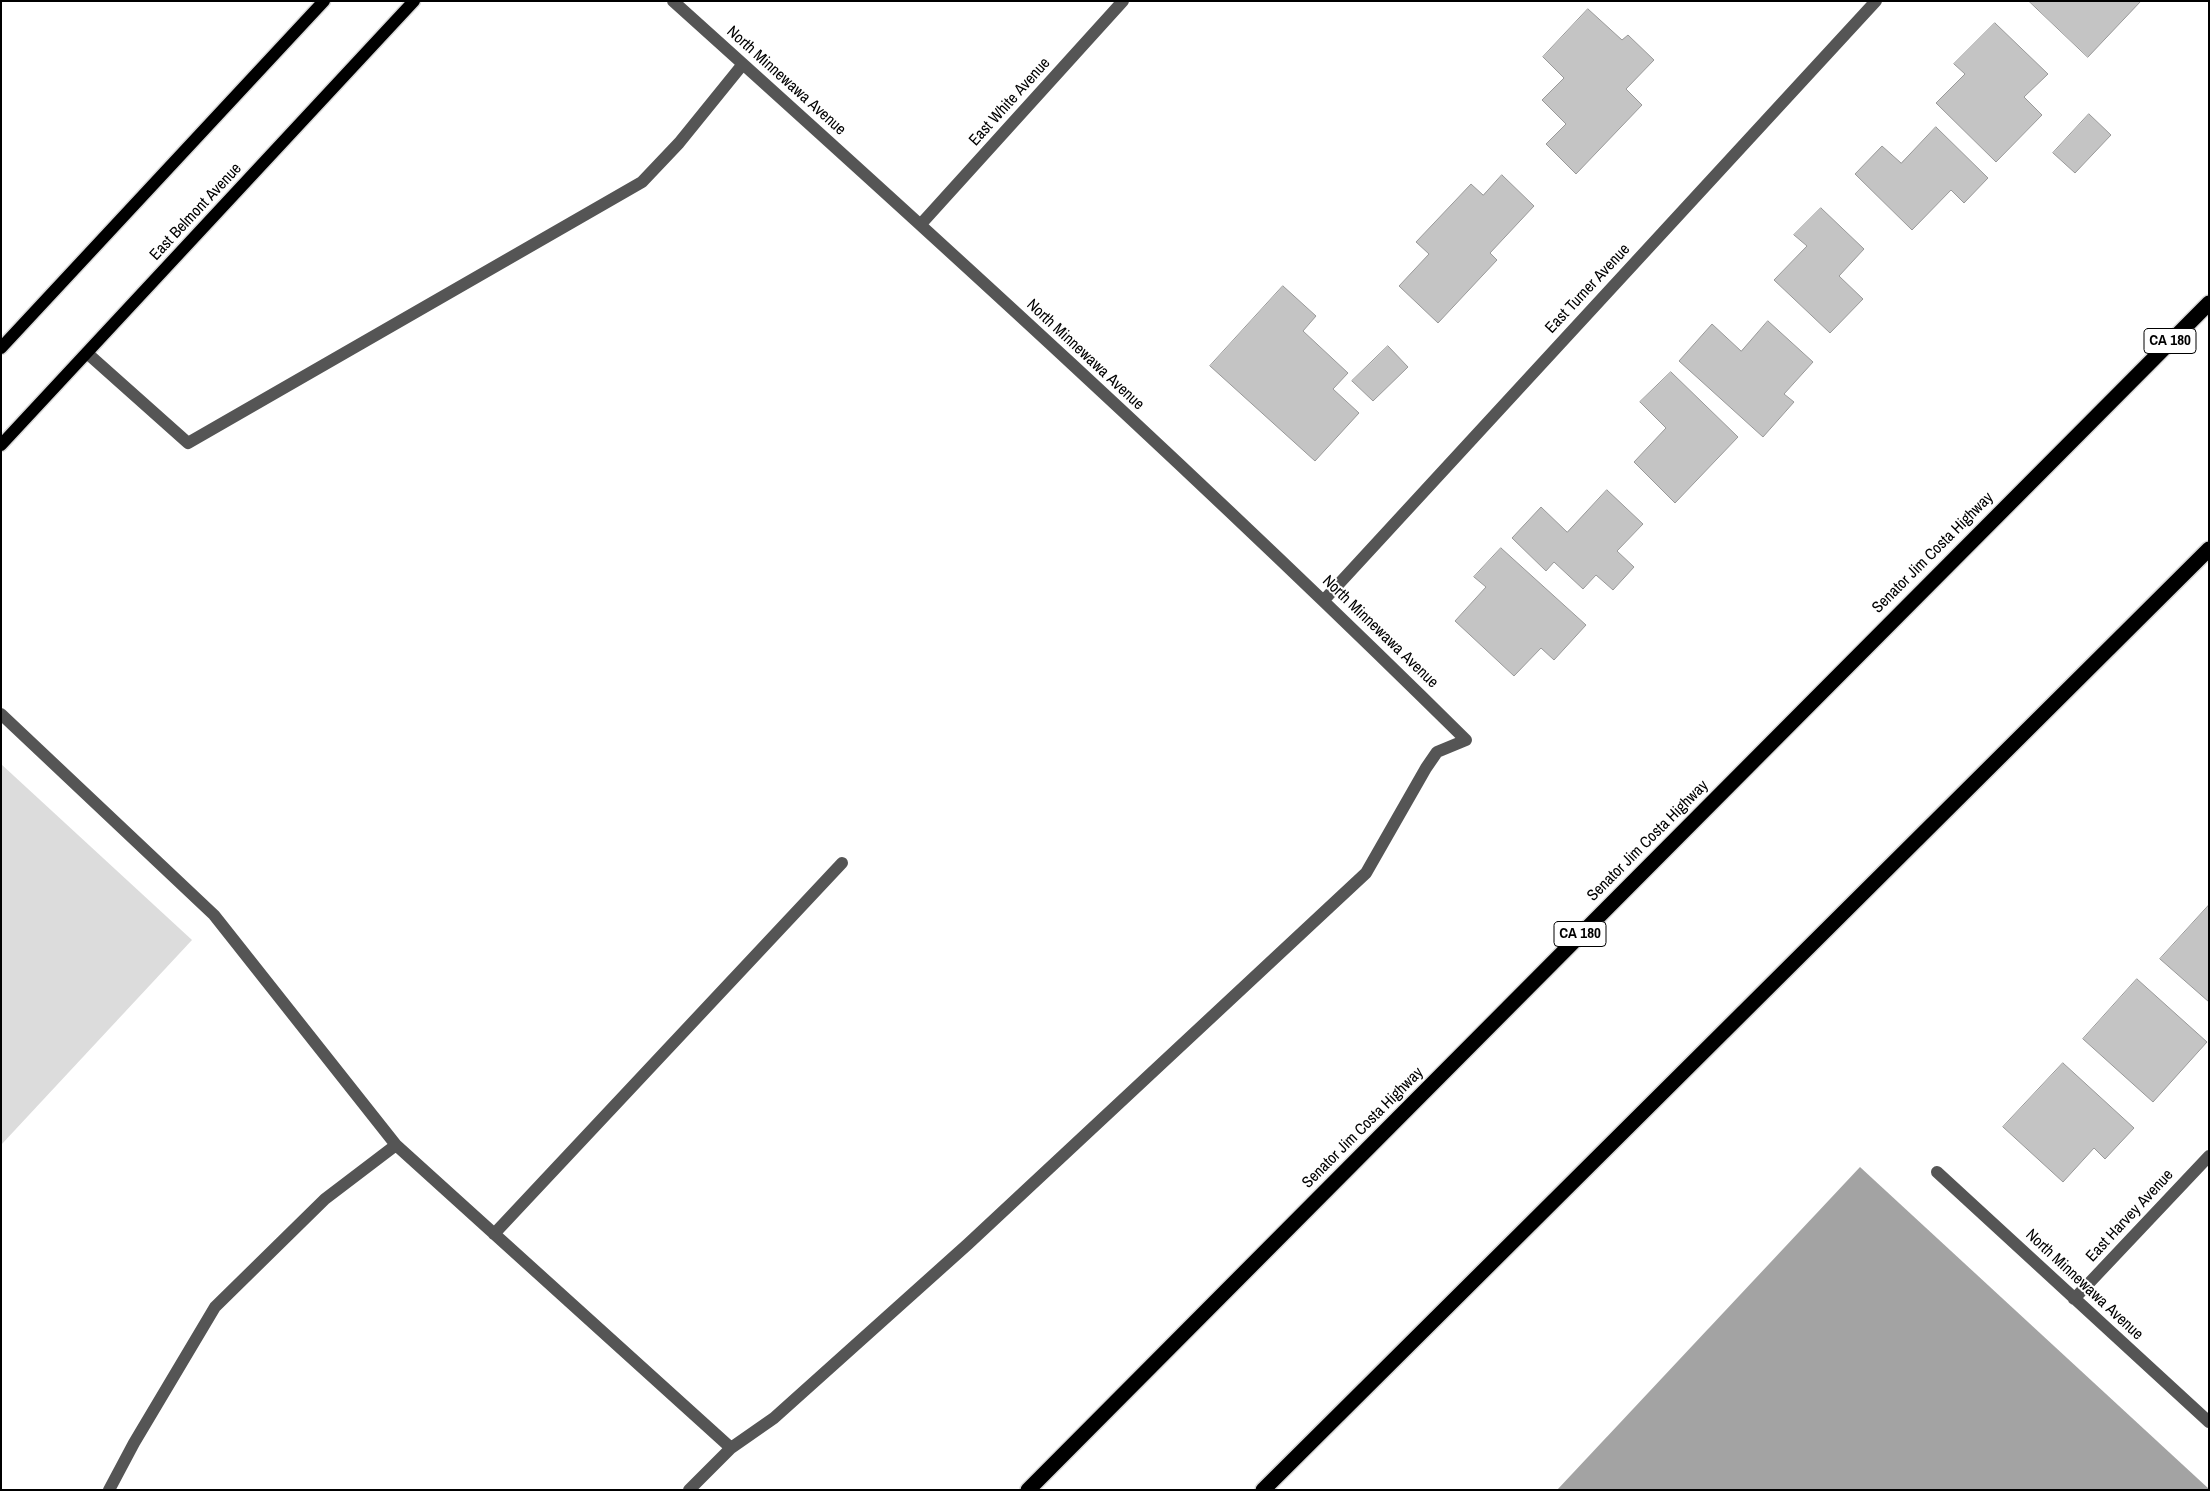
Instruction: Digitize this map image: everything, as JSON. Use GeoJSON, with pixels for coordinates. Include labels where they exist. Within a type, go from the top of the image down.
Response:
{"type":"FeatureCollection","features":[{"type":"Feature","properties":{"kind":"highway","name":"Senator Jim Costa Highway"},"geometry":{"type":"LineString","coordinates":[[1028,1490],[2209,303]]}},
{"type":"Feature","properties":{"kind":"highway"},"geometry":{"type":"LineString","coordinates":[[1263,1490],[2209,549]]}},
{"type":"Feature","properties":{"kind":"main road"},"geometry":{"type":"LineString","coordinates":[[1,348],[324,1]]}},
{"type":"Feature","properties":{"kind":"main road","name":"East Belmont Avenue"},"geometry":{"type":"LineString","coordinates":[[1,445],[414,1]]}},
{"type":"Feature","properties":{"kind":"street","name":"North Minnewawa Avenue"},"geometry":{"type":"LineString","coordinates":[[674,1],[921,224],[1324,600],[1466,740],[1437,752],[1421,776],[1366,873],[961,1250],[774,1418],[732,1448]]}},
{"type":"Feature","properties":{"kind":"street","name":"East White Avenue"},"geometry":{"type":"LineString","coordinates":[[921,224],[1123,1]]}},
{"type":"Feature","properties":{"kind":"street","name":"East Turner Avenue"},"geometry":{"type":"LineString","coordinates":[[1324,600],[1876,1]]}},
{"type":"Feature","properties":{"kind":"street"},"geometry":{"type":"LineString","coordinates":[[87,353],[188,443],[642,182],[679,143],[743,64]]}},
{"type":"Feature","properties":{"kind":"street"},"geometry":{"type":"LineString","coordinates":[[1,714],[214,915],[396,1145],[732,1448],[689,1490]]}},
{"type":"Feature","properties":{"kind":"street"},"geometry":{"type":"LineString","coordinates":[[494,1234],[842,863]]}},
{"type":"Feature","properties":{"kind":"street"},"geometry":{"type":"LineString","coordinates":[[109,1490],[134,1443],[215,1307],[325,1199],[396,1145]]}},
{"type":"Feature","properties":{"kind":"street","name":"East Harvey Avenue"},"geometry":{"type":"LineString","coordinates":[[2074,1299],[2209,1156]]}},
{"type":"Feature","properties":{"kind":"street","name":"North Minnewawa Avenue"},"geometry":{"type":"LineString","coordinates":[[1937,1172],[2209,1422]]}},
{"type":"Feature","properties":{"kind":"shaded area"},"geometry":{"type":"Polygon","coordinates":[[[1,764],[192,940],[1,1145],[1,764]]]}},
{"type":"Feature","properties":{"kind":"shaded area"},"geometry":{"type":"Polygon","coordinates":[[[1860,1167],[2209,1489],[2209,1490],[1557,1490],[1860,1167]]]}},
{"type":"Feature","properties":{"kind":"building"},"geometry":{"type":"Polygon","coordinates":[[[2029,1],[2141,1],[2088,57],[2029,1]]]}},
{"type":"Feature","properties":{"kind":"building"},"geometry":{"type":"Polygon","coordinates":[[[1588,9],[1622,40],[1628,35],[1654,60],[1626,89],[1642,105],[1576,174],[1546,144],[1566,124],[1542,100],[1564,78],[1543,57],[1588,9]]]}},
{"type":"Feature","properties":{"kind":"building"},"geometry":{"type":"Polygon","coordinates":[[[1995,23],[2048,74],[2024,97],[2042,115],[1996,162],[1936,103],[1965,74],[1954,64],[1995,23]]]}},
{"type":"Feature","properties":{"kind":"building"},"geometry":{"type":"Polygon","coordinates":[[[2089,114],[2111,135],[2075,173],[2053,153],[2089,114]]]}},
{"type":"Feature","properties":{"kind":"building"},"geometry":{"type":"Polygon","coordinates":[[[1936,127],[1988,178],[1964,203],[1951,190],[1912,230],[1855,174],[1882,146],[1901,163],[1936,127]]]}},
{"type":"Feature","properties":{"kind":"building"},"geometry":{"type":"Polygon","coordinates":[[[1502,175],[1534,206],[1490,253],[1497,260],[1438,323],[1399,286],[1429,254],[1416,242],[1471,184],[1483,195],[1502,175]]]}},
{"type":"Feature","properties":{"kind":"building"},"geometry":{"type":"Polygon","coordinates":[[[1821,208],[1864,249],[1839,276],[1863,299],[1830,333],[1774,280],[1807,246],[1794,235],[1821,208]]]}},
{"type":"Feature","properties":{"kind":"building"},"geometry":{"type":"Polygon","coordinates":[[[1283,286],[1316,316],[1303,331],[1348,373],[1333,389],[1359,413],[1315,461],[1210,366],[1283,286]]]}},
{"type":"Feature","properties":{"kind":"building"},"geometry":{"type":"Polygon","coordinates":[[[1768,321],[1813,362],[1784,394],[1794,402],[1763,437],[1679,361],[1712,324],[1741,351],[1768,321]]]}},
{"type":"Feature","properties":{"kind":"building"},"geometry":{"type":"Polygon","coordinates":[[[1388,346],[1408,367],[1373,401],[1352,381],[1388,346]]]}},
{"type":"Feature","properties":{"kind":"building"},"geometry":{"type":"Polygon","coordinates":[[[1671,372],[1738,437],[1675,503],[1634,462],[1666,428],[1640,402],[1671,372]]]}},
{"type":"Feature","properties":{"kind":"building"},"geometry":{"type":"Polygon","coordinates":[[[1607,490],[1643,524],[1617,551],[1634,567],[1613,590],[1596,575],[1583,589],[1554,562],[1546,571],[1512,538],[1541,507],[1567,532],[1607,490]]]}},
{"type":"Feature","properties":{"kind":"building"},"geometry":{"type":"Polygon","coordinates":[[[1501,548],[1586,625],[1554,660],[1541,648],[1514,676],[1455,621],[1486,587],[1474,577],[1501,548]]]}},
{"type":"Feature","properties":{"kind":"building"},"geometry":{"type":"Polygon","coordinates":[[[2209,905],[2209,1002],[2160,959],[2209,905]]]}},
{"type":"Feature","properties":{"kind":"building"},"geometry":{"type":"Polygon","coordinates":[[[2137,979],[2207,1042],[2153,1102],[2083,1039],[2137,979]]]}},
{"type":"Feature","properties":{"kind":"building"},"geometry":{"type":"Polygon","coordinates":[[[2063,1063],[2134,1128],[2105,1159],[2094,1148],[2063,1182],[2003,1127],[2063,1063]]]}}]}
